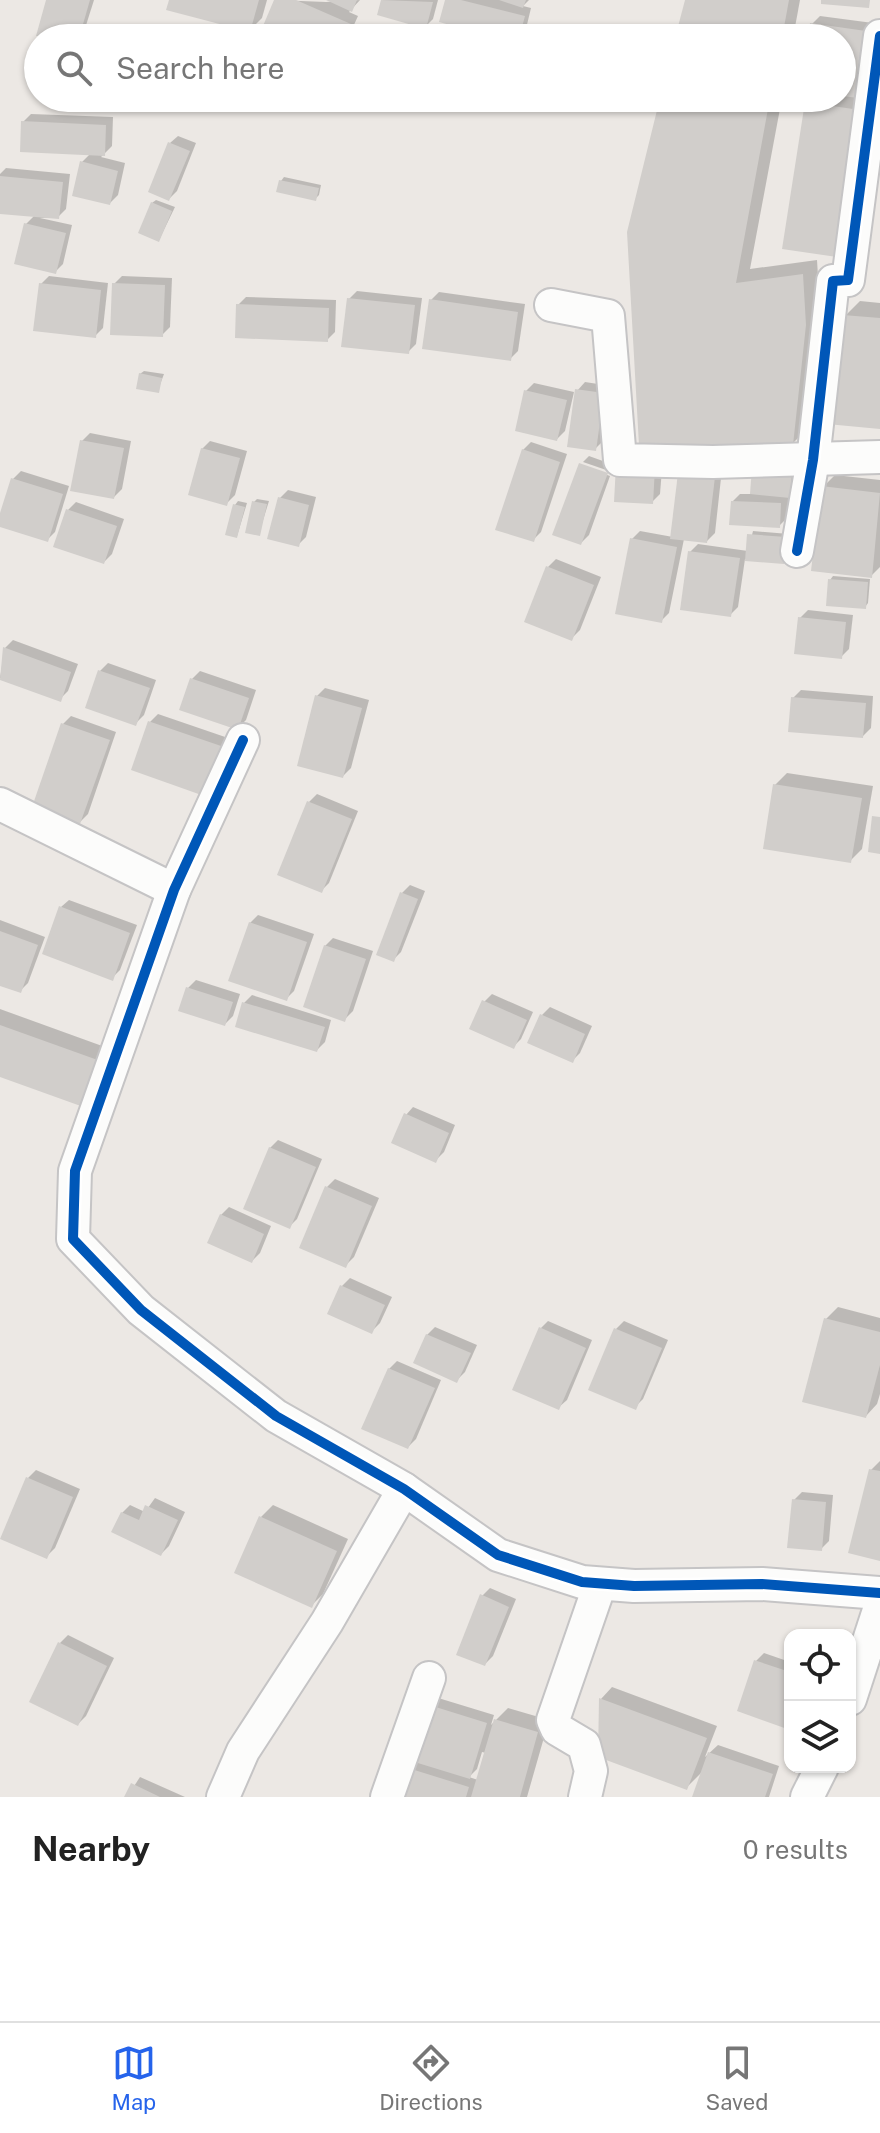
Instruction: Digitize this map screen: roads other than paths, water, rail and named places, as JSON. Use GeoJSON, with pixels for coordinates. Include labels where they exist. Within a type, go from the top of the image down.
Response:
{"type":"FeatureCollection","features":[{"type":"Feature","properties":{"kind":"street"},"geometry":{"type":"LineString","coordinates":[[797,551],[813,460],[833,281],[848,280],[880,36]]}},
{"type":"Feature","properties":{"kind":"street"},"geometry":{"type":"LineString","coordinates":[[551,305],[608,316],[620,460],[880,457]]}},
{"type":"Feature","properties":{"kind":"street"},"geometry":{"type":"LineString","coordinates":[[243,740],[174,890],[75,1171],[73,1239],[141,1310],[276,1416],[404,1489],[498,1555],[582,1582],[600,1584],[762,1584],[880,1593]]}},
{"type":"Feature","properties":{"kind":"street"},"geometry":{"type":"LineString","coordinates":[[0,804],[174,890]]}},
{"type":"Feature","properties":{"kind":"street"},"geometry":{"type":"LineString","coordinates":[[223,1797],[243,1751],[327,1622],[404,1489]]}},
{"type":"Feature","properties":{"kind":"street"},"geometry":{"type":"LineString","coordinates":[[585,1797],[591,1771],[584,1745],[557,1729],[553,1720],[600,1584]]}},
{"type":"Feature","properties":{"kind":"street"},"geometry":{"type":"LineString","coordinates":[[856,1681],[880,1607]]}},
{"type":"Feature","properties":{"kind":"street"},"geometry":{"type":"LineString","coordinates":[[387,1797],[429,1678]]}},
{"type":"Feature","properties":{"kind":"street"},"geometry":{"type":"LineString","coordinates":[[807,1797],[819,1773]]}}]}
